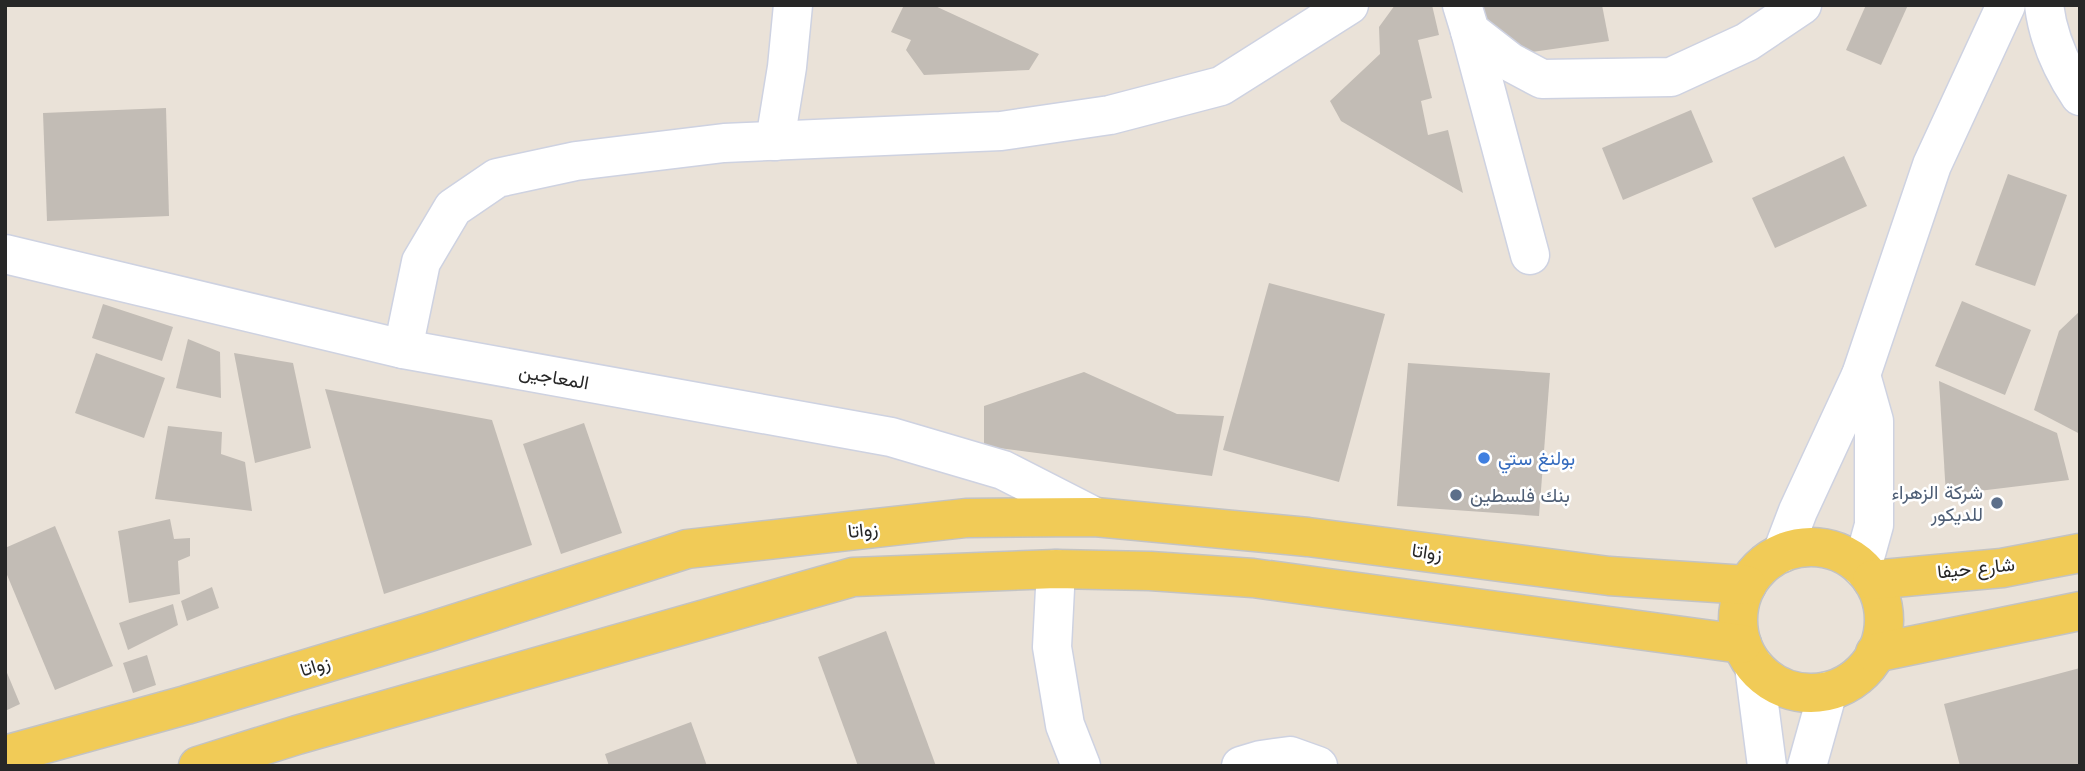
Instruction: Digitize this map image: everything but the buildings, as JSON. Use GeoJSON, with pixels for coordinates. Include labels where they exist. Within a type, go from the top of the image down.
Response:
{"type":"FeatureCollection","features":[{"type":"Feature","properties":{"kind":"main road","name":"زواتا"},"geometry":{"type":"LineString","coordinates":[[5,755],[186,705],[429,632],[687,549],[966,518],[1095,517],[1308,537],[1609,576],[1747,585]]}},
{"type":"Feature","properties":{"kind":"main road"},"geometry":{"type":"LineString","coordinates":[[1802,548],[1824,548],[1845,556],[1867,574],[1881,600],[1883,622],[1880,643],[1856,677],[1828,691],[1800,692],[1787,689],[1763,676],[1748,655],[1738,614],[1747,585],[1762,566],[1782,553],[1802,548]]}},
{"type":"Feature","properties":{"kind":"main road","name":"شارع حيفا"},"geometry":{"type":"LineString","coordinates":[[1867,574],[2002,568],[2080,553]]}},
{"type":"Feature","properties":{"kind":"main road"},"geometry":{"type":"LineString","coordinates":[[198,766],[297,735],[853,577],[1056,569],[1150,571],[1253,578],[1748,655]]}},
{"type":"Feature","properties":{"kind":"main road"},"geometry":{"type":"LineString","coordinates":[[1875,653],[2080,611]]}},
{"type":"Feature","properties":{"kind":"street"},"geometry":{"type":"LineString","coordinates":[[403,349],[421,262],[453,208],[497,178],[576,160],[724,143],[1001,131],[1111,115],[1221,86],[1349,5]]}},
{"type":"Feature","properties":{"kind":"street"},"geometry":{"type":"LineString","coordinates":[[1466,18],[1510,62],[1542,79],[1671,78],[1746,42],[1802,5]]}},
{"type":"Feature","properties":{"kind":"street"},"geometry":{"type":"LineString","coordinates":[[1782,553],[1826,448],[1861,375],[1931,165],[2006,5]]}},
{"type":"Feature","properties":{"kind":"street"},"geometry":{"type":"LineString","coordinates":[[2044,5],[2064,72],[2080,96]]}},
{"type":"Feature","properties":{"kind":"street"},"geometry":{"type":"LineString","coordinates":[[775,141],[798,9]]}},
{"type":"Feature","properties":{"kind":"street"},"geometry":{"type":"LineString","coordinates":[[1466,18],[1530,256]]}},
{"type":"Feature","properties":{"kind":"street","name":"المعاجين"},"geometry":{"type":"LineString","coordinates":[[5,254],[403,349],[891,437],[1003,470],[1095,517]]}},
{"type":"Feature","properties":{"kind":"street"},"geometry":{"type":"LineString","coordinates":[[1861,375],[1874,421],[1874,525],[1867,574]]}},
{"type":"Feature","properties":{"kind":"street"},"geometry":{"type":"LineString","coordinates":[[1056,569],[1052,648],[1066,725],[1081,766]]}},
{"type":"Feature","properties":{"kind":"street"},"geometry":{"type":"LineString","coordinates":[[1748,655],[1767,766]]}},
{"type":"Feature","properties":{"kind":"street"},"geometry":{"type":"LineString","coordinates":[[1807,766],[1828,691]]}},
{"type":"Feature","properties":{"kind":"street"},"geometry":{"type":"LineString","coordinates":[[1241,766],[1290,756],[1318,766]]}},
{"type":"Feature","properties":{"kind":"place","name":"بولنغ ستي"},"geometry":{"type":"Point","coordinates":[1484,458]}},
{"type":"Feature","properties":{"kind":"place","name":"بنك فلسطين"},"geometry":{"type":"Point","coordinates":[1456,495]}},
{"type":"Feature","properties":{"kind":"place","name":"شركة الزهراء للديكور"},"geometry":{"type":"Point","coordinates":[1997,503]}}]}
